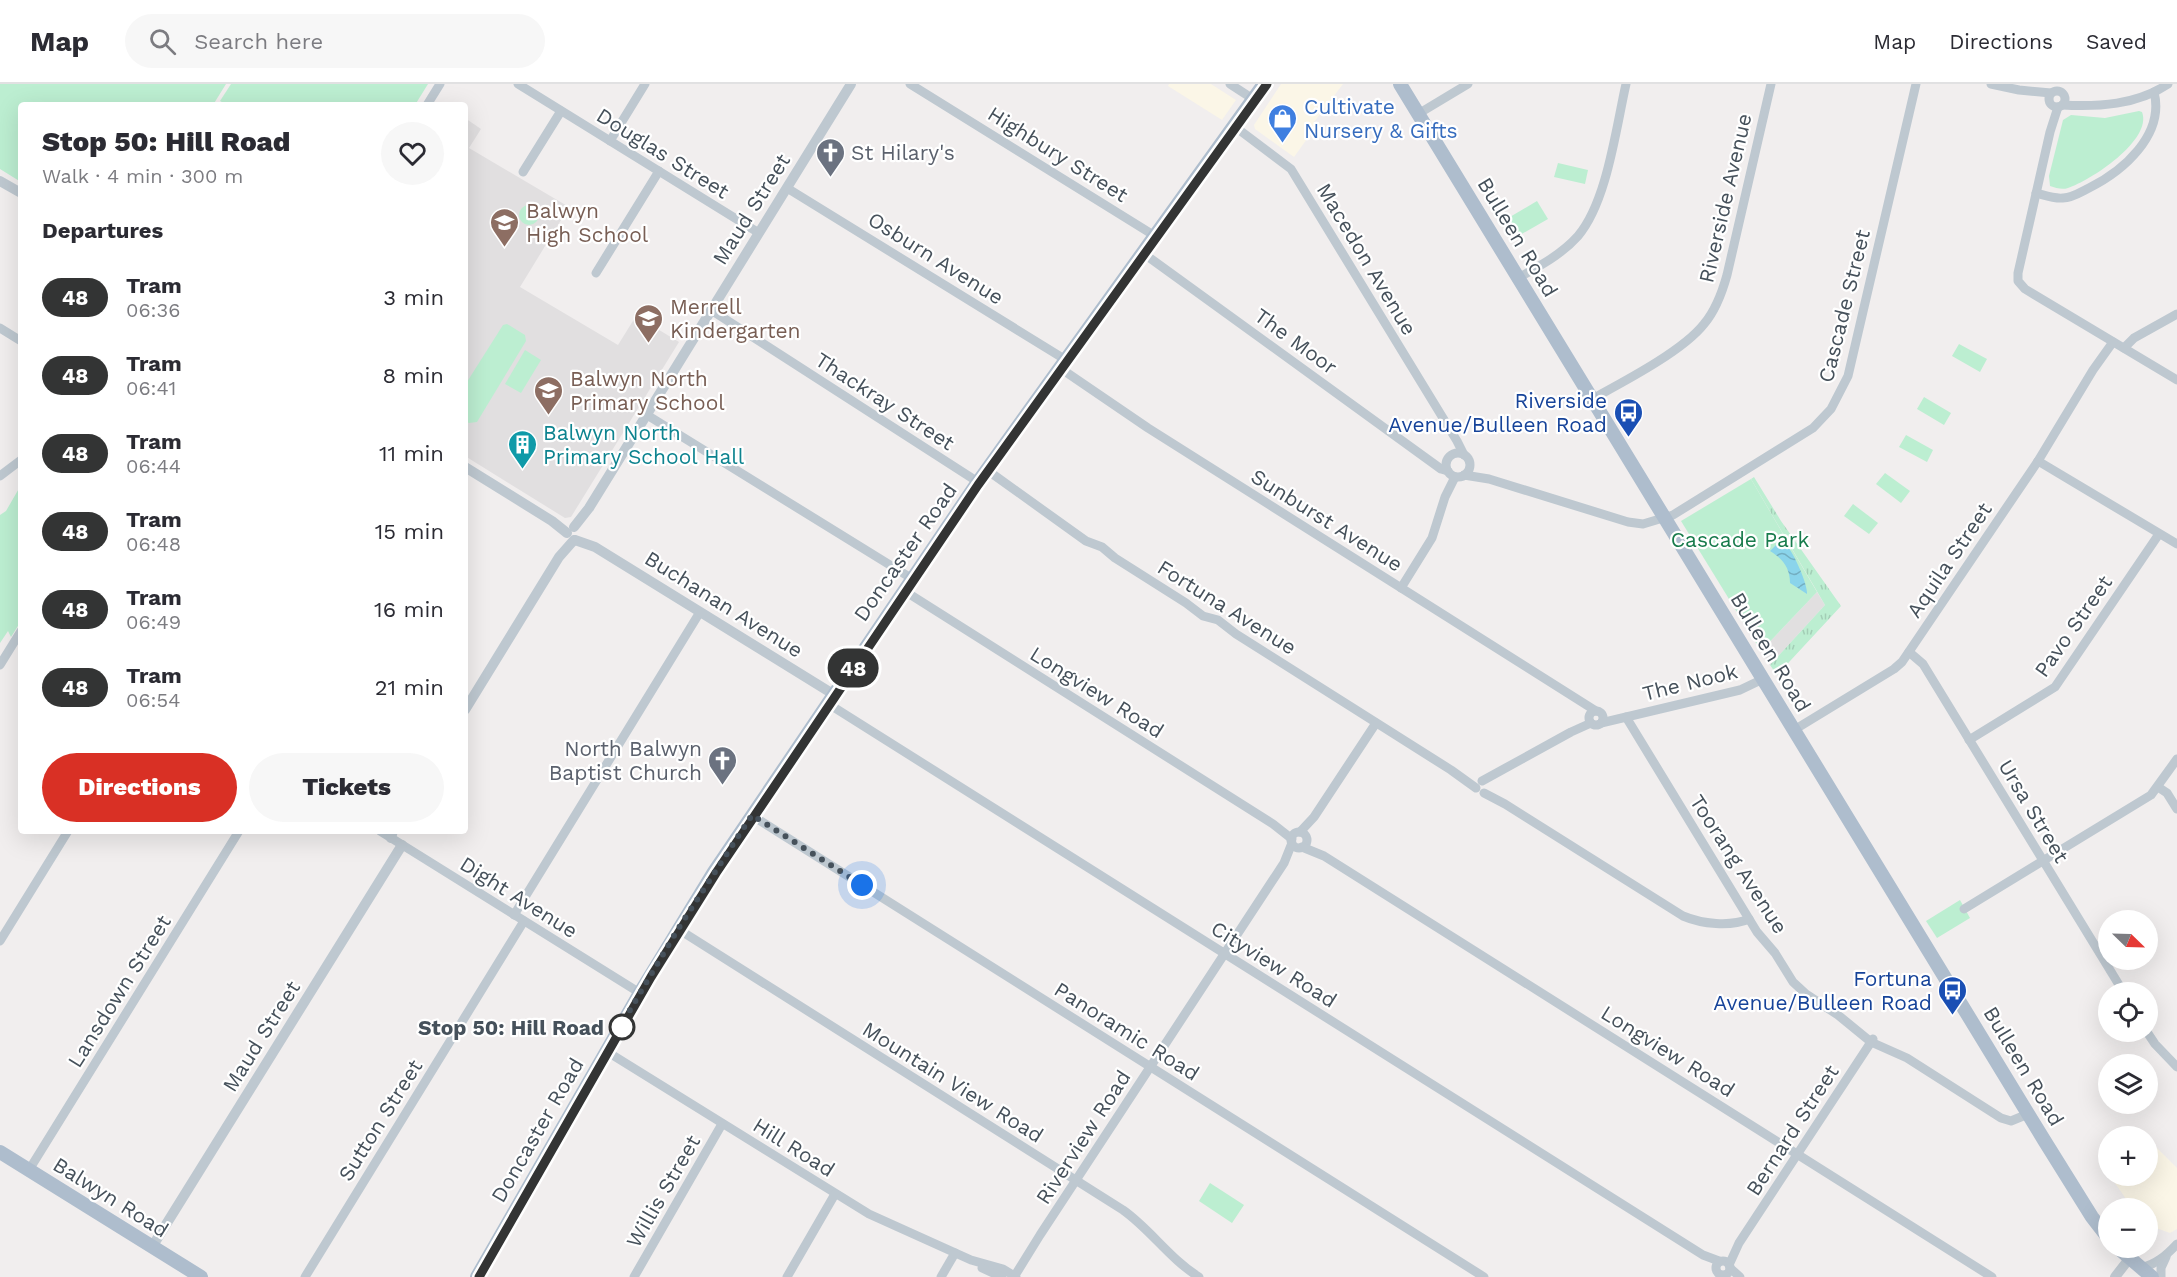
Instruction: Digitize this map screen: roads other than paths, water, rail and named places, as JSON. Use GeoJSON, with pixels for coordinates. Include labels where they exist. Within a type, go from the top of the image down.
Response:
{"type":"FeatureCollection","features":[{"type":"Feature","properties":{"kind":"main road","name":"Doncaster Road"},"geometry":{"type":"LineString","coordinates":[[477,1277],[678,929],[752,815],[978,482],[1264,84]]}},
{"type":"Feature","properties":{"kind":"main road","name":"Bulleen Road"},"geometry":{"type":"LineString","coordinates":[[1400,84],[2028,1114],[2098,1224]]}},
{"type":"Feature","properties":{"kind":"main road","name":"Balwyn Road"},"geometry":{"type":"LineString","coordinates":[[0,1152],[201,1277]]}},
{"type":"Feature","properties":{"kind":"main road"},"geometry":{"type":"LineString","coordinates":[[2129,1259],[2152,1277]]}},
{"type":"Feature","properties":{"kind":"street"},"geometry":{"type":"LineString","coordinates":[[429,102],[440,84]]}},
{"type":"Feature","properties":{"kind":"street","name":"Douglas Street"},"geometry":{"type":"LineString","coordinates":[[518,84],[759,233]]}},
{"type":"Feature","properties":{"kind":"street"},"geometry":{"type":"LineString","coordinates":[[610,141],[645,84]]}},
{"type":"Feature","properties":{"kind":"street","name":"Maud Street"},"geometry":{"type":"LineString","coordinates":[[468,705],[851,84]]}},
{"type":"Feature","properties":{"kind":"street","name":"Highbury Street"},"geometry":{"type":"LineString","coordinates":[[910,84],[1155,236]]}},
{"type":"Feature","properties":{"kind":"street"},"geometry":{"type":"LineString","coordinates":[[1230,84],[1253,99]]}},
{"type":"Feature","properties":{"kind":"street"},"geometry":{"type":"LineString","coordinates":[[1418,114],[1468,84]]}},
{"type":"Feature","properties":{"kind":"street"},"geometry":{"type":"LineString","coordinates":[[1518,278],[1567,247],[1586,226],[1602,188],[1626,84]]}},
{"type":"Feature","properties":{"kind":"street","name":"Riverside Avenue"},"geometry":{"type":"LineString","coordinates":[[1592,399],[1682,344],[1703,326],[1714,309],[1728,275],[1771,84]]}},
{"type":"Feature","properties":{"kind":"street","name":"Cascade Street"},"geometry":{"type":"LineString","coordinates":[[1664,517],[1676,513],[1800,437],[1823,419],[1839,396],[1853,357],[1916,84]]}},
{"type":"Feature","properties":{"kind":"street"},"geometry":{"type":"LineString","coordinates":[[1991,84],[2099,104],[2132,100],[2168,84]]}},
{"type":"Feature","properties":{"kind":"street"},"geometry":{"type":"LineString","coordinates":[[2036,193],[2060,198],[2072,196],[2103,180],[2127,162],[2137,152],[2149,131],[2156,110],[2154,92]]}},
{"type":"Feature","properties":{"kind":"street"},"geometry":{"type":"LineString","coordinates":[[2057,96],[2018,281],[2025,289],[2177,380]]}},
{"type":"Feature","properties":{"kind":"street"},"geometry":{"type":"LineString","coordinates":[[523,172],[561,111]]}},
{"type":"Feature","properties":{"kind":"street","name":"Macedon Avenue"},"geometry":{"type":"LineString","coordinates":[[1234,126],[1291,169],[1450,429],[1462,457],[1489,479]]}},
{"type":"Feature","properties":{"kind":"street"},"geometry":{"type":"LineString","coordinates":[[596,273],[659,171]]}},
{"type":"Feature","properties":{"kind":"street"},"geometry":{"type":"LineString","coordinates":[[0,180],[18,191]]}},
{"type":"Feature","properties":{"kind":"street","name":"Osburn Avenue"},"geometry":{"type":"LineString","coordinates":[[787,188],[1063,364]]}},
{"type":"Feature","properties":{"kind":"street","name":"The Moor"},"geometry":{"type":"LineString","coordinates":[[1143,253],[1441,470],[1452,472]]}},
{"type":"Feature","properties":{"kind":"street","name":"Thackray Street"},"geometry":{"type":"LineString","coordinates":[[711,310],[978,482]]}},
{"type":"Feature","properties":{"kind":"street"},"geometry":{"type":"LineString","coordinates":[[2124,348],[2134,338],[2177,314]]}},
{"type":"Feature","properties":{"kind":"street"},"geometry":{"type":"LineString","coordinates":[[0,328],[18,338]]}},
{"type":"Feature","properties":{"kind":"street","name":"Aquila Street"},"geometry":{"type":"LineString","coordinates":[[1794,730],[1894,669],[1909,652],[2038,461],[2111,340]]}},
{"type":"Feature","properties":{"kind":"street","name":"Sunburst Avenue"},"geometry":{"type":"LineString","coordinates":[[1063,364],[1148,429],[1578,700],[1595,718]]}},
{"type":"Feature","properties":{"kind":"street"},"geometry":{"type":"LineString","coordinates":[[647,415],[911,578]]}},
{"type":"Feature","properties":{"kind":"street"},"geometry":{"type":"LineString","coordinates":[[1401,588],[1432,537],[1452,472],[1449,457],[1462,457],[1468,470],[1452,472]]}},
{"type":"Feature","properties":{"kind":"street"},"geometry":{"type":"LineString","coordinates":[[2038,461],[2177,544]]}},
{"type":"Feature","properties":{"kind":"street"},"geometry":{"type":"LineString","coordinates":[[0,476],[18,462]]}},
{"type":"Feature","properties":{"kind":"street","name":"Buchanan Avenue"},"geometry":{"type":"LineString","coordinates":[[468,469],[700,612],[830,698]]}},
{"type":"Feature","properties":{"kind":"street","name":"Fortuna Avenue"},"geometry":{"type":"LineString","coordinates":[[987,470],[1086,541],[1098,545],[1203,616],[1218,620],[1236,634],[1451,770],[1482,786],[1505,804],[1683,916],[1696,921],[1725,923],[1738,923],[1749,919]]}},
{"type":"Feature","properties":{"kind":"street","name":"Macedon Avenue"},"geometry":{"type":"LineString","coordinates":[[1452,472],[1489,479],[1635,524],[1643,524],[1664,517]]}},
{"type":"Feature","properties":{"kind":"street","name":"Pavo Street"},"geometry":{"type":"LineString","coordinates":[[1970,740],[2055,687],[2159,534]]}},
{"type":"Feature","properties":{"kind":"street","name":"Longview Road"},"geometry":{"type":"LineString","coordinates":[[903,591],[1992,1277]]}},
{"type":"Feature","properties":{"kind":"street"},"geometry":{"type":"LineString","coordinates":[[514,915],[700,612]]}},
{"type":"Feature","properties":{"kind":"street"},"geometry":{"type":"LineString","coordinates":[[0,665],[18,637]]}},
{"type":"Feature","properties":{"kind":"street","name":"Ursa Street"},"geometry":{"type":"LineString","coordinates":[[1909,652],[1923,664],[2117,982]]}},
{"type":"Feature","properties":{"kind":"street","name":"The Nook"},"geometry":{"type":"LineString","coordinates":[[1595,718],[1626,717],[1740,690],[1763,679]]}},
{"type":"Feature","properties":{"kind":"street","name":"Cityview Road"},"geometry":{"type":"LineString","coordinates":[[830,698],[1225,954],[1703,1255],[1723,1270],[1740,1277]]}},
{"type":"Feature","properties":{"kind":"street","name":"Toorang Avenue"},"geometry":{"type":"LineString","coordinates":[[1626,717],[1749,919],[1796,986],[1838,1015],[1857,1024],[1873,1039],[1892,1046],[1907,1058],[2005,1120],[2014,1121],[2028,1114]]}},
{"type":"Feature","properties":{"kind":"street"},"geometry":{"type":"LineString","coordinates":[[1482,786],[1504,770],[1595,718]]}},
{"type":"Feature","properties":{"kind":"street","name":"Riverview Road"},"geometry":{"type":"LineString","coordinates":[[1010,1276],[1030,1251],[1376,723]]}},
{"type":"Feature","properties":{"kind":"street"},"geometry":{"type":"LineString","coordinates":[[1964,909],[2151,795],[2177,759]]}},
{"type":"Feature","properties":{"kind":"street"},"geometry":{"type":"LineString","coordinates":[[2158,787],[2167,793],[2177,809]]}},
{"type":"Feature","properties":{"kind":"street","name":"Panoramic Road"},"geometry":{"type":"LineString","coordinates":[[752,815],[1484,1277]]}},
{"type":"Feature","properties":{"kind":"street"},"geometry":{"type":"LineString","coordinates":[[0,941],[66,834]]}},
{"type":"Feature","properties":{"kind":"street","name":"Lansdown Street"},"geometry":{"type":"LineString","coordinates":[[29,1170],[237,834]]}},
{"type":"Feature","properties":{"kind":"street","name":"Dight Avenue"},"geometry":{"type":"LineString","coordinates":[[388,834],[402,845],[640,993]]}},
{"type":"Feature","properties":{"kind":"street","name":"Maud Street"},"geometry":{"type":"LineString","coordinates":[[152,1247],[402,845]]}},
{"type":"Feature","properties":{"kind":"street","name":"Sutton Street"},"geometry":{"type":"LineString","coordinates":[[305,1277],[524,921]]}},
{"type":"Feature","properties":{"kind":"street","name":"Mountain View Road"},"geometry":{"type":"LineString","coordinates":[[678,929],[1076,1180],[1140,1223],[1199,1277]]}},
{"type":"Feature","properties":{"kind":"street","name":"Bernard Street"},"geometry":{"type":"LineString","coordinates":[[1723,1270],[1873,1039]]}},
{"type":"Feature","properties":{"kind":"street"},"geometry":{"type":"LineString","coordinates":[[2154,1042],[2177,1067]]}},
{"type":"Feature","properties":{"kind":"street","name":"Hill Road"},"geometry":{"type":"LineString","coordinates":[[606,1052],[881,1220],[971,1260],[985,1270],[1010,1276]]}},
{"type":"Feature","properties":{"kind":"street","name":"Willis Street"},"geometry":{"type":"LineString","coordinates":[[634,1277],[722,1124]]}},
{"type":"Feature","properties":{"kind":"street"},"geometry":{"type":"LineString","coordinates":[[788,1277],[835,1194]]}},
{"type":"Feature","properties":{"kind":"street"},"geometry":{"type":"LineString","coordinates":[[2161,1277],[2161,1268],[2177,1244]]}},
{"type":"Feature","properties":{"kind":"street"},"geometry":{"type":"LineString","coordinates":[[940,1277],[954,1253]]}},
{"type":"Feature","properties":{"kind":"street"},"geometry":{"type":"LineString","coordinates":[[2141,1268],[2152,1265],[2168,1255]]}},
{"type":"Feature","properties":{"kind":"street"},"geometry":{"type":"LineString","coordinates":[[2115,1277],[2129,1259]]}},
{"type":"Feature","properties":{"kind":"water"},"geometry":{"type":"Polygon","coordinates":[[[1779,542],[1787,546],[1793,555],[1803,577],[1807,594],[1790,583],[1785,564],[1770,551],[1779,542]]]}},
{"type":"Feature","properties":{"kind":"tram line"},"geometry":{"type":"LineString","coordinates":[[479,1277],[642,993],[716,873],[978,485],[1267,84]]}},
{"type":"Feature","properties":{"kind":"tram line","name":"48"},"geometry":{"type":"LineString","coordinates":[[479,1277],[651,977],[716,873],[978,485],[1267,84]]}},
{"type":"Feature","properties":{"kind":"place","name":"Cultivate Nursery & Gifts"},"geometry":{"type":"Point","coordinates":[1283,144]}},
{"type":"Feature","properties":{"kind":"place","name":"St Hilary's"},"geometry":{"type":"Point","coordinates":[830,178]}},
{"type":"Feature","properties":{"kind":"place","name":"Balwyn High School"},"geometry":{"type":"Point","coordinates":[505,248]}},
{"type":"Feature","properties":{"kind":"place","name":"Merrell Kindergarten"},"geometry":{"type":"Point","coordinates":[649,344]}},
{"type":"Feature","properties":{"kind":"place","name":"Balwyn North Primary School"},"geometry":{"type":"Point","coordinates":[549,416]}},
{"type":"Feature","properties":{"kind":"place","name":"Riverside Avenue/Bulleen Road"},"geometry":{"type":"Point","coordinates":[1628,438]}},
{"type":"Feature","properties":{"kind":"place","name":"Balwyn North Primary School Hall"},"geometry":{"type":"Point","coordinates":[522,470]}},
{"type":"Feature","properties":{"kind":"place","name":"North Balwyn Baptist Church"},"geometry":{"type":"Point","coordinates":[723,786]}},
{"type":"Feature","properties":{"kind":"place","name":"Fortuna Avenue/Bulleen Road"},"geometry":{"type":"Point","coordinates":[1953,1016]}},
{"type":"Feature","properties":{"kind":"place","name":"Stop 50: Hill Road"},"geometry":{"type":"Point","coordinates":[622,1027]}},
{"type":"Feature","properties":{"kind":"park label","name":"Cascade Park"},"geometry":{"type":"Point","coordinates":[1740,539]}}]}
